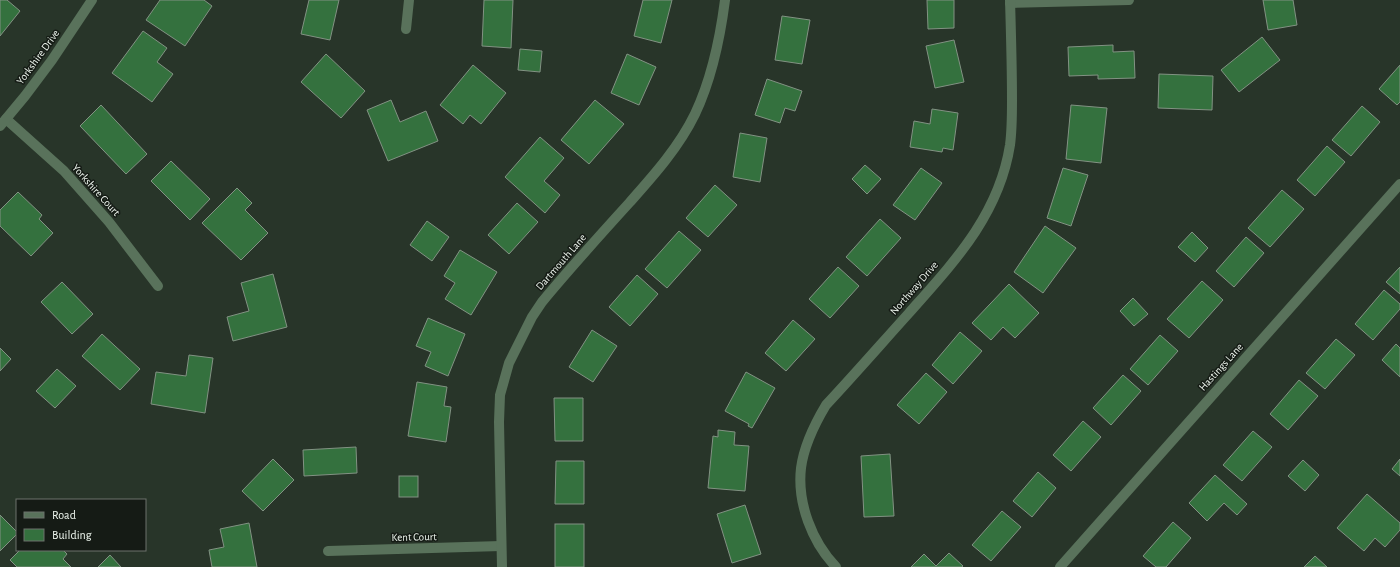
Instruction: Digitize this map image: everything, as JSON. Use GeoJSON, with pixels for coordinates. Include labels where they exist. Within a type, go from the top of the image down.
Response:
{"type":"FeatureCollection","features":[{"type":"Feature","properties":{"kind":"street","name":"Yorkshire Drive"},"geometry":{"type":"LineString","coordinates":[[3,122],[52,60],[92,0]]}},
{"type":"Feature","properties":{"kind":"street"},"geometry":{"type":"LineString","coordinates":[[406,29],[409,0]]}},
{"type":"Feature","properties":{"kind":"street","name":"Dartmouth Lane"},"geometry":{"type":"LineString","coordinates":[[502,567],[500,546],[499,422],[500,395],[509,363],[532,317],[542,302],[647,182],[667,158],[688,127],[699,105],[709,79],[721,30],[725,0]]}},
{"type":"Feature","properties":{"kind":"street"},"geometry":{"type":"LineString","coordinates":[[1010,2],[1129,0]]}},
{"type":"Feature","properties":{"kind":"street","name":"Northway Drive"},"geometry":{"type":"LineString","coordinates":[[836,567],[821,548],[806,516],[801,481],[801,468],[805,451],[815,423],[826,405],[943,274],[968,243],[986,217],[993,202],[1005,168],[1010,145],[1012,84],[1010,2]]}},
{"type":"Feature","properties":{"kind":"street","name":"Yorkshire Court"},"geometry":{"type":"LineString","coordinates":[[3,122],[64,171],[109,222],[158,286]]}},
{"type":"Feature","properties":{"kind":"street","name":"Hastings Lane"},"geometry":{"type":"LineString","coordinates":[[1060,567],[1400,184]]}},
{"type":"Feature","properties":{"kind":"street","name":"Kent Court"},"geometry":{"type":"LineString","coordinates":[[328,551],[500,546]]}},
{"type":"Feature","properties":{"kind":"building"},"geometry":{"type":"Polygon","coordinates":[[[0,0],[7,0],[20,11],[0,36],[0,0]]]}},
{"type":"Feature","properties":{"kind":"building"},"geometry":{"type":"Polygon","coordinates":[[[160,0],[204,0],[212,6],[185,46],[146,20],[160,0]]]}},
{"type":"Feature","properties":{"kind":"building"},"geometry":{"type":"Polygon","coordinates":[[[309,0],[339,0],[330,40],[301,34],[309,0]]]}},
{"type":"Feature","properties":{"kind":"building"},"geometry":{"type":"Polygon","coordinates":[[[484,0],[513,0],[511,48],[482,46],[484,0]]]}},
{"type":"Feature","properties":{"kind":"building"},"geometry":{"type":"Polygon","coordinates":[[[643,0],[672,0],[661,43],[634,36],[643,0]]]}},
{"type":"Feature","properties":{"kind":"building"},"geometry":{"type":"Polygon","coordinates":[[[927,0],[954,0],[954,28],[928,29],[927,0]]]}},
{"type":"Feature","properties":{"kind":"building"},"geometry":{"type":"Polygon","coordinates":[[[1263,0],[1293,0],[1297,25],[1268,30],[1263,0]]]}},
{"type":"Feature","properties":{"kind":"building"},"geometry":{"type":"Polygon","coordinates":[[[782,16],[810,20],[802,64],[775,60],[782,16]]]}},
{"type":"Feature","properties":{"kind":"building"},"geometry":{"type":"Polygon","coordinates":[[[143,31],[167,48],[157,62],[173,74],[152,102],[112,73],[143,31]]]}},
{"type":"Feature","properties":{"kind":"building"},"geometry":{"type":"Polygon","coordinates":[[[1262,37],[1280,60],[1239,92],[1221,70],[1262,37]]]}},
{"type":"Feature","properties":{"kind":"building"},"geometry":{"type":"Polygon","coordinates":[[[954,40],[964,82],[935,88],[926,46],[954,40]]]}},
{"type":"Feature","properties":{"kind":"building"},"geometry":{"type":"Polygon","coordinates":[[[1113,45],[1113,52],[1134,51],[1135,78],[1098,79],[1098,75],[1069,76],[1068,47],[1113,45]]]}},
{"type":"Feature","properties":{"kind":"building"},"geometry":{"type":"Polygon","coordinates":[[[520,49],[542,51],[540,72],[518,70],[520,49]]]}},
{"type":"Feature","properties":{"kind":"building"},"geometry":{"type":"Polygon","coordinates":[[[326,54],[365,91],[341,118],[301,82],[326,54]]]}},
{"type":"Feature","properties":{"kind":"building"},"geometry":{"type":"Polygon","coordinates":[[[627,54],[656,67],[639,105],[611,93],[627,54]]]}},
{"type":"Feature","properties":{"kind":"building"},"geometry":{"type":"Polygon","coordinates":[[[473,65],[506,93],[481,124],[470,115],[463,124],[440,105],[473,65]]]}},
{"type":"Feature","properties":{"kind":"building"},"geometry":{"type":"Polygon","coordinates":[[[1400,65],[1400,102],[1397,105],[1379,89],[1400,65]]]}},
{"type":"Feature","properties":{"kind":"building"},"geometry":{"type":"Polygon","coordinates":[[[1159,74],[1213,76],[1212,110],[1158,108],[1159,74]]]}},
{"type":"Feature","properties":{"kind":"building"},"geometry":{"type":"Polygon","coordinates":[[[767,79],[802,91],[795,111],[785,108],[780,123],[755,115],[767,79]]]}},
{"type":"Feature","properties":{"kind":"building"},"geometry":{"type":"Polygon","coordinates":[[[391,100],[400,122],[426,111],[438,141],[388,161],[367,110],[391,100]]]}},
{"type":"Feature","properties":{"kind":"building"},"geometry":{"type":"Polygon","coordinates":[[[595,100],[624,124],[589,164],[561,140],[595,100]]]}},
{"type":"Feature","properties":{"kind":"building"},"geometry":{"type":"Polygon","coordinates":[[[101,105],[147,154],[126,174],[80,126],[101,105]]]}},
{"type":"Feature","properties":{"kind":"building"},"geometry":{"type":"Polygon","coordinates":[[[1071,105],[1107,108],[1101,163],[1066,159],[1071,105]]]}},
{"type":"Feature","properties":{"kind":"building"},"geometry":{"type":"Polygon","coordinates":[[[1362,106],[1380,122],[1351,156],[1332,140],[1362,106]]]}},
{"type":"Feature","properties":{"kind":"building"},"geometry":{"type":"Polygon","coordinates":[[[932,109],[958,113],[953,150],[943,148],[942,152],[910,147],[914,121],[930,124],[932,109]]]}},
{"type":"Feature","properties":{"kind":"building"},"geometry":{"type":"Polygon","coordinates":[[[740,133],[767,138],[760,182],[733,177],[740,133]]]}},
{"type":"Feature","properties":{"kind":"building"},"geometry":{"type":"Polygon","coordinates":[[[540,137],[564,158],[544,181],[560,195],[545,213],[505,177],[540,137]]]}},
{"type":"Feature","properties":{"kind":"building"},"geometry":{"type":"Polygon","coordinates":[[[1327,146],[1345,162],[1315,196],[1297,180],[1327,146]]]}},
{"type":"Feature","properties":{"kind":"building"},"geometry":{"type":"Polygon","coordinates":[[[171,161],[210,199],[190,220],[151,181],[171,161]]]}},
{"type":"Feature","properties":{"kind":"building"},"geometry":{"type":"Polygon","coordinates":[[[865,165],[881,179],[867,194],[852,179],[865,165]]]}},
{"type":"Feature","properties":{"kind":"building"},"geometry":{"type":"Polygon","coordinates":[[[921,168],[942,183],[915,220],[893,205],[921,168]]]}},
{"type":"Feature","properties":{"kind":"building"},"geometry":{"type":"Polygon","coordinates":[[[1063,168],[1088,175],[1071,226],[1047,218],[1063,168]]]}},
{"type":"Feature","properties":{"kind":"building"},"geometry":{"type":"Polygon","coordinates":[[[715,185],[737,205],[708,237],[686,218],[715,185]]]}},
{"type":"Feature","properties":{"kind":"building"},"geometry":{"type":"Polygon","coordinates":[[[237,188],[252,203],[245,210],[268,233],[241,260],[202,223],[237,188]]]}},
{"type":"Feature","properties":{"kind":"building"},"geometry":{"type":"Polygon","coordinates":[[[1282,190],[1304,209],[1270,247],[1248,228],[1282,190]]]}},
{"type":"Feature","properties":{"kind":"building"},"geometry":{"type":"Polygon","coordinates":[[[18,192],[42,215],[39,219],[53,233],[31,256],[0,226],[0,210],[18,192]]]}},
{"type":"Feature","properties":{"kind":"building"},"geometry":{"type":"Polygon","coordinates":[[[517,203],[538,222],[509,254],[488,235],[517,203]]]}},
{"type":"Feature","properties":{"kind":"building"},"geometry":{"type":"Polygon","coordinates":[[[880,219],[901,238],[867,276],[846,257],[880,219]]]}},
{"type":"Feature","properties":{"kind":"building"},"geometry":{"type":"Polygon","coordinates":[[[427,221],[449,237],[432,261],[410,245],[427,221]]]}},
{"type":"Feature","properties":{"kind":"building"},"geometry":{"type":"Polygon","coordinates":[[[1045,226],[1076,248],[1043,293],[1014,272],[1045,226]]]}},
{"type":"Feature","properties":{"kind":"building"},"geometry":{"type":"Polygon","coordinates":[[[679,231],[701,250],[667,288],[645,269],[679,231]]]}},
{"type":"Feature","properties":{"kind":"building"},"geometry":{"type":"Polygon","coordinates":[[[1192,232],[1208,248],[1195,262],[1178,247],[1192,232]]]}},
{"type":"Feature","properties":{"kind":"building"},"geometry":{"type":"Polygon","coordinates":[[[1246,237],[1264,253],[1234,287],[1216,271],[1246,237]]]}},
{"type":"Feature","properties":{"kind":"building"},"geometry":{"type":"Polygon","coordinates":[[[460,250],[497,272],[471,315],[445,299],[455,283],[444,276],[460,250]]]}},
{"type":"Feature","properties":{"kind":"building"},"geometry":{"type":"Polygon","coordinates":[[[838,267],[859,286],[830,318],[809,299],[838,267]]]}},
{"type":"Feature","properties":{"kind":"building"},"geometry":{"type":"Polygon","coordinates":[[[1400,267],[1400,294],[1386,282],[1400,267]]]}},
{"type":"Feature","properties":{"kind":"building"},"geometry":{"type":"Polygon","coordinates":[[[273,274],[287,327],[233,341],[227,317],[249,311],[241,283],[273,274]]]}},
{"type":"Feature","properties":{"kind":"building"},"geometry":{"type":"Polygon","coordinates":[[[637,275],[658,294],[630,326],[609,307],[637,275]]]}},
{"type":"Feature","properties":{"kind":"building"},"geometry":{"type":"Polygon","coordinates":[[[1202,281],[1223,300],[1189,338],[1167,319],[1202,281]]]}},
{"type":"Feature","properties":{"kind":"building"},"geometry":{"type":"Polygon","coordinates":[[[62,282],[93,314],[72,334],[41,302],[62,282]]]}},
{"type":"Feature","properties":{"kind":"building"},"geometry":{"type":"Polygon","coordinates":[[[1009,284],[1039,313],[1015,338],[1003,327],[991,340],[972,323],[1009,284]]]}},
{"type":"Feature","properties":{"kind":"building"},"geometry":{"type":"Polygon","coordinates":[[[1384,290],[1400,304],[1400,309],[1373,340],[1355,324],[1384,290]]]}},
{"type":"Feature","properties":{"kind":"building"},"geometry":{"type":"Polygon","coordinates":[[[1133,298],[1148,314],[1134,326],[1120,311],[1133,298]]]}},
{"type":"Feature","properties":{"kind":"building"},"geometry":{"type":"Polygon","coordinates":[[[428,318],[465,334],[448,376],[425,366],[431,352],[416,346],[428,318]]]}},
{"type":"Feature","properties":{"kind":"building"},"geometry":{"type":"Polygon","coordinates":[[[793,320],[815,339],[786,371],[765,353],[793,320]]]}},
{"type":"Feature","properties":{"kind":"building"},"geometry":{"type":"Polygon","coordinates":[[[592,330],[617,346],[593,382],[569,367],[592,330]]]}},
{"type":"Feature","properties":{"kind":"building"},"geometry":{"type":"Polygon","coordinates":[[[960,332],[982,351],[953,384],[932,365],[960,332]]]}},
{"type":"Feature","properties":{"kind":"building"},"geometry":{"type":"Polygon","coordinates":[[[102,334],[140,369],[120,390],[82,356],[102,334]]]}},
{"type":"Feature","properties":{"kind":"building"},"geometry":{"type":"Polygon","coordinates":[[[1160,335],[1178,351],[1148,385],[1130,369],[1160,335]]]}},
{"type":"Feature","properties":{"kind":"building"},"geometry":{"type":"Polygon","coordinates":[[[1336,339],[1355,355],[1325,389],[1306,373],[1336,339]]]}},
{"type":"Feature","properties":{"kind":"building"},"geometry":{"type":"Polygon","coordinates":[[[1396,344],[1400,348],[1400,377],[1382,360],[1396,344]]]}},
{"type":"Feature","properties":{"kind":"building"},"geometry":{"type":"Polygon","coordinates":[[[0,348],[11,359],[0,371],[0,348]]]}},
{"type":"Feature","properties":{"kind":"building"},"geometry":{"type":"Polygon","coordinates":[[[189,355],[213,358],[205,413],[151,404],[156,372],[186,376],[189,355]]]}},
{"type":"Feature","properties":{"kind":"building"},"geometry":{"type":"Polygon","coordinates":[[[57,369],[76,386],[55,408],[36,391],[57,369]]]}},
{"type":"Feature","properties":{"kind":"building"},"geometry":{"type":"Polygon","coordinates":[[[746,372],[775,388],[752,428],[748,426],[749,424],[725,411],[746,372]]]}},
{"type":"Feature","properties":{"kind":"building"},"geometry":{"type":"Polygon","coordinates":[[[926,373],[947,392],[919,424],[897,405],[926,373]]]}},
{"type":"Feature","properties":{"kind":"building"},"geometry":{"type":"Polygon","coordinates":[[[1123,375],[1141,391],[1111,425],[1093,408],[1123,375]]]}},
{"type":"Feature","properties":{"kind":"building"},"geometry":{"type":"Polygon","coordinates":[[[1299,380],[1318,396],[1288,430],[1270,414],[1299,380]]]}},
{"type":"Feature","properties":{"kind":"building"},"geometry":{"type":"Polygon","coordinates":[[[417,382],[447,387],[444,406],[451,407],[446,442],[408,436],[417,382]]]}},
{"type":"Feature","properties":{"kind":"building"},"geometry":{"type":"Polygon","coordinates":[[[554,398],[583,398],[583,441],[555,441],[554,398]]]}},
{"type":"Feature","properties":{"kind":"building"},"geometry":{"type":"Polygon","coordinates":[[[1083,421],[1101,437],[1071,471],[1053,455],[1083,421]]]}},
{"type":"Feature","properties":{"kind":"building"},"geometry":{"type":"Polygon","coordinates":[[[718,430],[735,432],[734,445],[749,446],[745,491],[708,488],[713,436],[718,437],[718,430]]]}},
{"type":"Feature","properties":{"kind":"building"},"geometry":{"type":"Polygon","coordinates":[[[1253,431],[1272,447],[1242,481],[1223,465],[1253,431]]]}},
{"type":"Feature","properties":{"kind":"building"},"geometry":{"type":"Polygon","coordinates":[[[356,447],[357,473],[304,476],[303,450],[356,447]]]}},
{"type":"Feature","properties":{"kind":"building"},"geometry":{"type":"Polygon","coordinates":[[[890,454],[894,516],[864,517],[861,456],[890,454]]]}},
{"type":"Feature","properties":{"kind":"building"},"geometry":{"type":"Polygon","coordinates":[[[273,459],[294,480],[263,511],[242,491],[273,459]]]}},
{"type":"Feature","properties":{"kind":"building"},"geometry":{"type":"Polygon","coordinates":[[[1400,459],[1400,476],[1392,469],[1400,459]]]}},
{"type":"Feature","properties":{"kind":"building"},"geometry":{"type":"Polygon","coordinates":[[[1303,460],[1319,475],[1305,491],[1288,476],[1303,460]]]}},
{"type":"Feature","properties":{"kind":"building"},"geometry":{"type":"Polygon","coordinates":[[[556,461],[584,461],[584,504],[555,504],[556,461]]]}},
{"type":"Feature","properties":{"kind":"building"},"geometry":{"type":"Polygon","coordinates":[[[1038,472],[1056,488],[1032,517],[1013,501],[1038,472]]]}},
{"type":"Feature","properties":{"kind":"building"},"geometry":{"type":"Polygon","coordinates":[[[1215,475],[1247,504],[1237,515],[1224,503],[1207,521],[1189,503],[1215,475]]]}},
{"type":"Feature","properties":{"kind":"building"},"geometry":{"type":"Polygon","coordinates":[[[399,476],[418,476],[418,497],[399,497],[399,476]]]}},
{"type":"Feature","properties":{"kind":"building"},"geometry":{"type":"Polygon","coordinates":[[[1367,494],[1400,523],[1400,530],[1385,547],[1375,538],[1364,551],[1337,528],[1367,494]]]}},
{"type":"Feature","properties":{"kind":"building"},"geometry":{"type":"Polygon","coordinates":[[[745,505],[761,554],[732,563],[717,514],[745,505]]]}},
{"type":"Feature","properties":{"kind":"building"},"geometry":{"type":"Polygon","coordinates":[[[1002,511],[1021,527],[991,561],[972,545],[1002,511]]]}},
{"type":"Feature","properties":{"kind":"building"},"geometry":{"type":"Polygon","coordinates":[[[0,515],[16,531],[16,535],[0,551],[0,515]]]}},
{"type":"Feature","properties":{"kind":"building"},"geometry":{"type":"Polygon","coordinates":[[[1173,522],[1191,538],[1166,567],[1156,567],[1143,556],[1173,522]]]}},
{"type":"Feature","properties":{"kind":"building"},"geometry":{"type":"Polygon","coordinates":[[[249,523],[257,567],[212,567],[209,550],[224,547],[220,529],[249,523]]]}},
{"type":"Feature","properties":{"kind":"building"},"geometry":{"type":"Polygon","coordinates":[[[555,524],[584,524],[584,567],[555,567],[555,524]]]}},
{"type":"Feature","properties":{"kind":"building"},"geometry":{"type":"Polygon","coordinates":[[[19,551],[64,551],[67,554],[63,559],[71,567],[17,567],[10,560],[19,551]]]}},
{"type":"Feature","properties":{"kind":"building"},"geometry":{"type":"Polygon","coordinates":[[[949,553],[963,566],[962,567],[911,567],[924,554],[936,566],[949,553]]]}},
{"type":"Feature","properties":{"kind":"building"},"geometry":{"type":"Polygon","coordinates":[[[110,555],[121,567],[98,567],[110,555]]]}},
{"type":"Feature","properties":{"kind":"building"},"geometry":{"type":"Polygon","coordinates":[[[1315,556],[1327,567],[1304,567],[1315,556]]]}}]}
